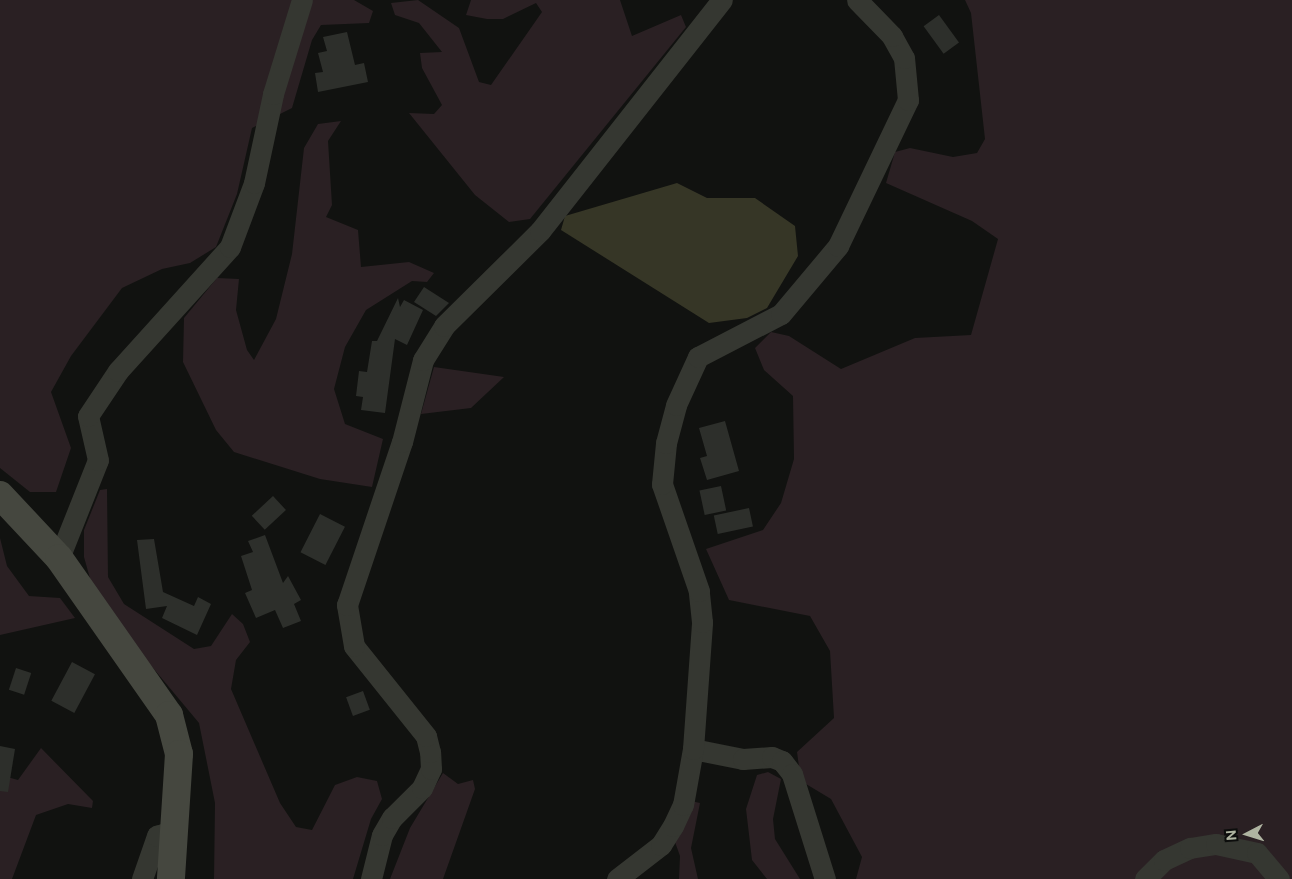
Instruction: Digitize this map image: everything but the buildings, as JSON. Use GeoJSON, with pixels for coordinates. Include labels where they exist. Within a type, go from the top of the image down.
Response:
{"type":"FeatureCollection","features":[{"type":"Feature","properties":{"kind":"street"},"geometry":{"type":"LineString","coordinates":[[59,558],[98,460],[88,416],[118,371],[230,247],[254,183],[274,94],[302,0]]}},
{"type":"Feature","properties":{"kind":"street"},"geometry":{"type":"LineString","coordinates":[[371,879],[382,835],[392,818],[422,788],[431,769],[430,752],[426,736],[354,646],[347,605],[402,442],[423,360],[444,326],[540,231],[722,0]]}},
{"type":"Feature","properties":{"kind":"street"},"geometry":{"type":"LineString","coordinates":[[617,879],[662,845],[683,806],[693,749],[702,622],[699,591],[662,484],[666,443],[698,357],[781,314],[838,246],[901,122],[910,79],[904,58],[882,24],[857,0]]}},
{"type":"Feature","properties":{"kind":"street"},"geometry":{"type":"LineString","coordinates":[[0,495],[59,558],[159,697],[177,732],[179,771],[171,879]]}},
{"type":"Feature","properties":{"kind":"street"},"geometry":{"type":"LineString","coordinates":[[693,749],[743,760],[772,757],[782,761],[792,774],[825,879]]}},
{"type":"Feature","properties":{"kind":"street"},"geometry":{"type":"LineString","coordinates":[[142,879],[157,836],[174,830]]}},
{"type":"Feature","properties":{"kind":"street"},"geometry":{"type":"LineString","coordinates":[[1145,879],[1164,860],[1190,848],[1216,844],[1257,854],[1279,879]]}},
{"type":"Feature","properties":{"kind":"shaded area"},"geometry":{"type":"Polygon","coordinates":[[[0,0],[354,0],[373,11],[369,23],[321,25],[312,40],[292,108],[252,128],[237,194],[216,247],[190,263],[162,269],[122,288],[71,356],[51,392],[71,448],[56,492],[30,492],[0,468],[0,0]]]}},
{"type":"Feature","properties":{"kind":"shaded area"},"geometry":{"type":"Polygon","coordinates":[[[418,0],[459,28],[479,82],[491,85],[542,12],[536,3],[503,19],[487,19],[466,15],[471,0],[620,0],[632,36],[681,15],[686,27],[530,219],[509,222],[475,195],[409,113],[434,114],[442,105],[422,68],[420,53],[442,52],[419,23],[395,15],[391,3],[418,0]]]}},
{"type":"Feature","properties":{"kind":"shaded area"},"geometry":{"type":"Polygon","coordinates":[[[965,0],[1292,0],[1292,879],[856,879],[862,857],[831,799],[801,781],[797,752],[834,718],[830,651],[810,616],[729,600],[706,549],[763,530],[781,503],[794,459],[793,396],[764,370],[755,348],[771,332],[789,336],[841,369],[915,338],[971,335],[998,239],[972,221],[886,183],[895,152],[910,148],[953,157],[977,153],[985,139],[971,13],[965,0]]]}},
{"type":"Feature","properties":{"kind":"shaded area"},"geometry":{"type":"Polygon","coordinates":[[[341,121],[328,141],[332,205],[326,217],[358,230],[361,267],[409,262],[434,273],[427,282],[412,281],[366,310],[345,347],[334,389],[345,424],[383,439],[372,487],[320,479],[234,452],[216,430],[183,362],[184,318],[217,278],[239,279],[236,310],[247,350],[254,360],[276,319],[292,254],[304,148],[318,124],[341,121]]]}},
{"type":"Feature","properties":{"kind":"shaded area"},"geometry":{"type":"Polygon","coordinates":[[[677,183],[707,198],[755,198],[795,226],[798,256],[767,308],[747,318],[709,323],[561,230],[565,216],[677,183]]]}},
{"type":"Feature","properties":{"kind":"shaded area"},"geometry":{"type":"Polygon","coordinates":[[[434,367],[504,377],[471,408],[421,414],[434,367]]]}},
{"type":"Feature","properties":{"kind":"shaded area"},"geometry":{"type":"Polygon","coordinates":[[[107,489],[108,577],[124,604],[194,649],[211,646],[232,614],[243,624],[250,642],[236,660],[231,689],[280,803],[296,827],[312,830],[335,785],[357,777],[377,781],[382,799],[371,819],[353,879],[214,879],[215,803],[199,723],[128,638],[91,582],[84,557],[84,530],[100,490],[107,489]]]}},
{"type":"Feature","properties":{"kind":"shaded area"},"geometry":{"type":"Polygon","coordinates":[[[0,538],[7,566],[29,596],[60,598],[75,618],[0,635],[0,538]]]}},
{"type":"Feature","properties":{"kind":"shaded area"},"geometry":{"type":"Polygon","coordinates":[[[41,748],[93,801],[92,808],[68,804],[36,815],[12,879],[0,879],[0,775],[18,780],[41,748]]]}},
{"type":"Feature","properties":{"kind":"shaded area"},"geometry":{"type":"Polygon","coordinates":[[[768,772],[781,779],[773,819],[775,839],[800,879],[767,879],[752,860],[746,809],[757,775],[768,772]]]}},
{"type":"Feature","properties":{"kind":"shaded area"},"geometry":{"type":"Polygon","coordinates":[[[443,773],[458,784],[473,780],[475,789],[443,879],[390,879],[410,828],[443,773]]]}},
{"type":"Feature","properties":{"kind":"shaded area"},"geometry":{"type":"Polygon","coordinates":[[[691,801],[700,803],[691,848],[698,879],[679,879],[680,856],[675,842],[691,801]]]}}]}
